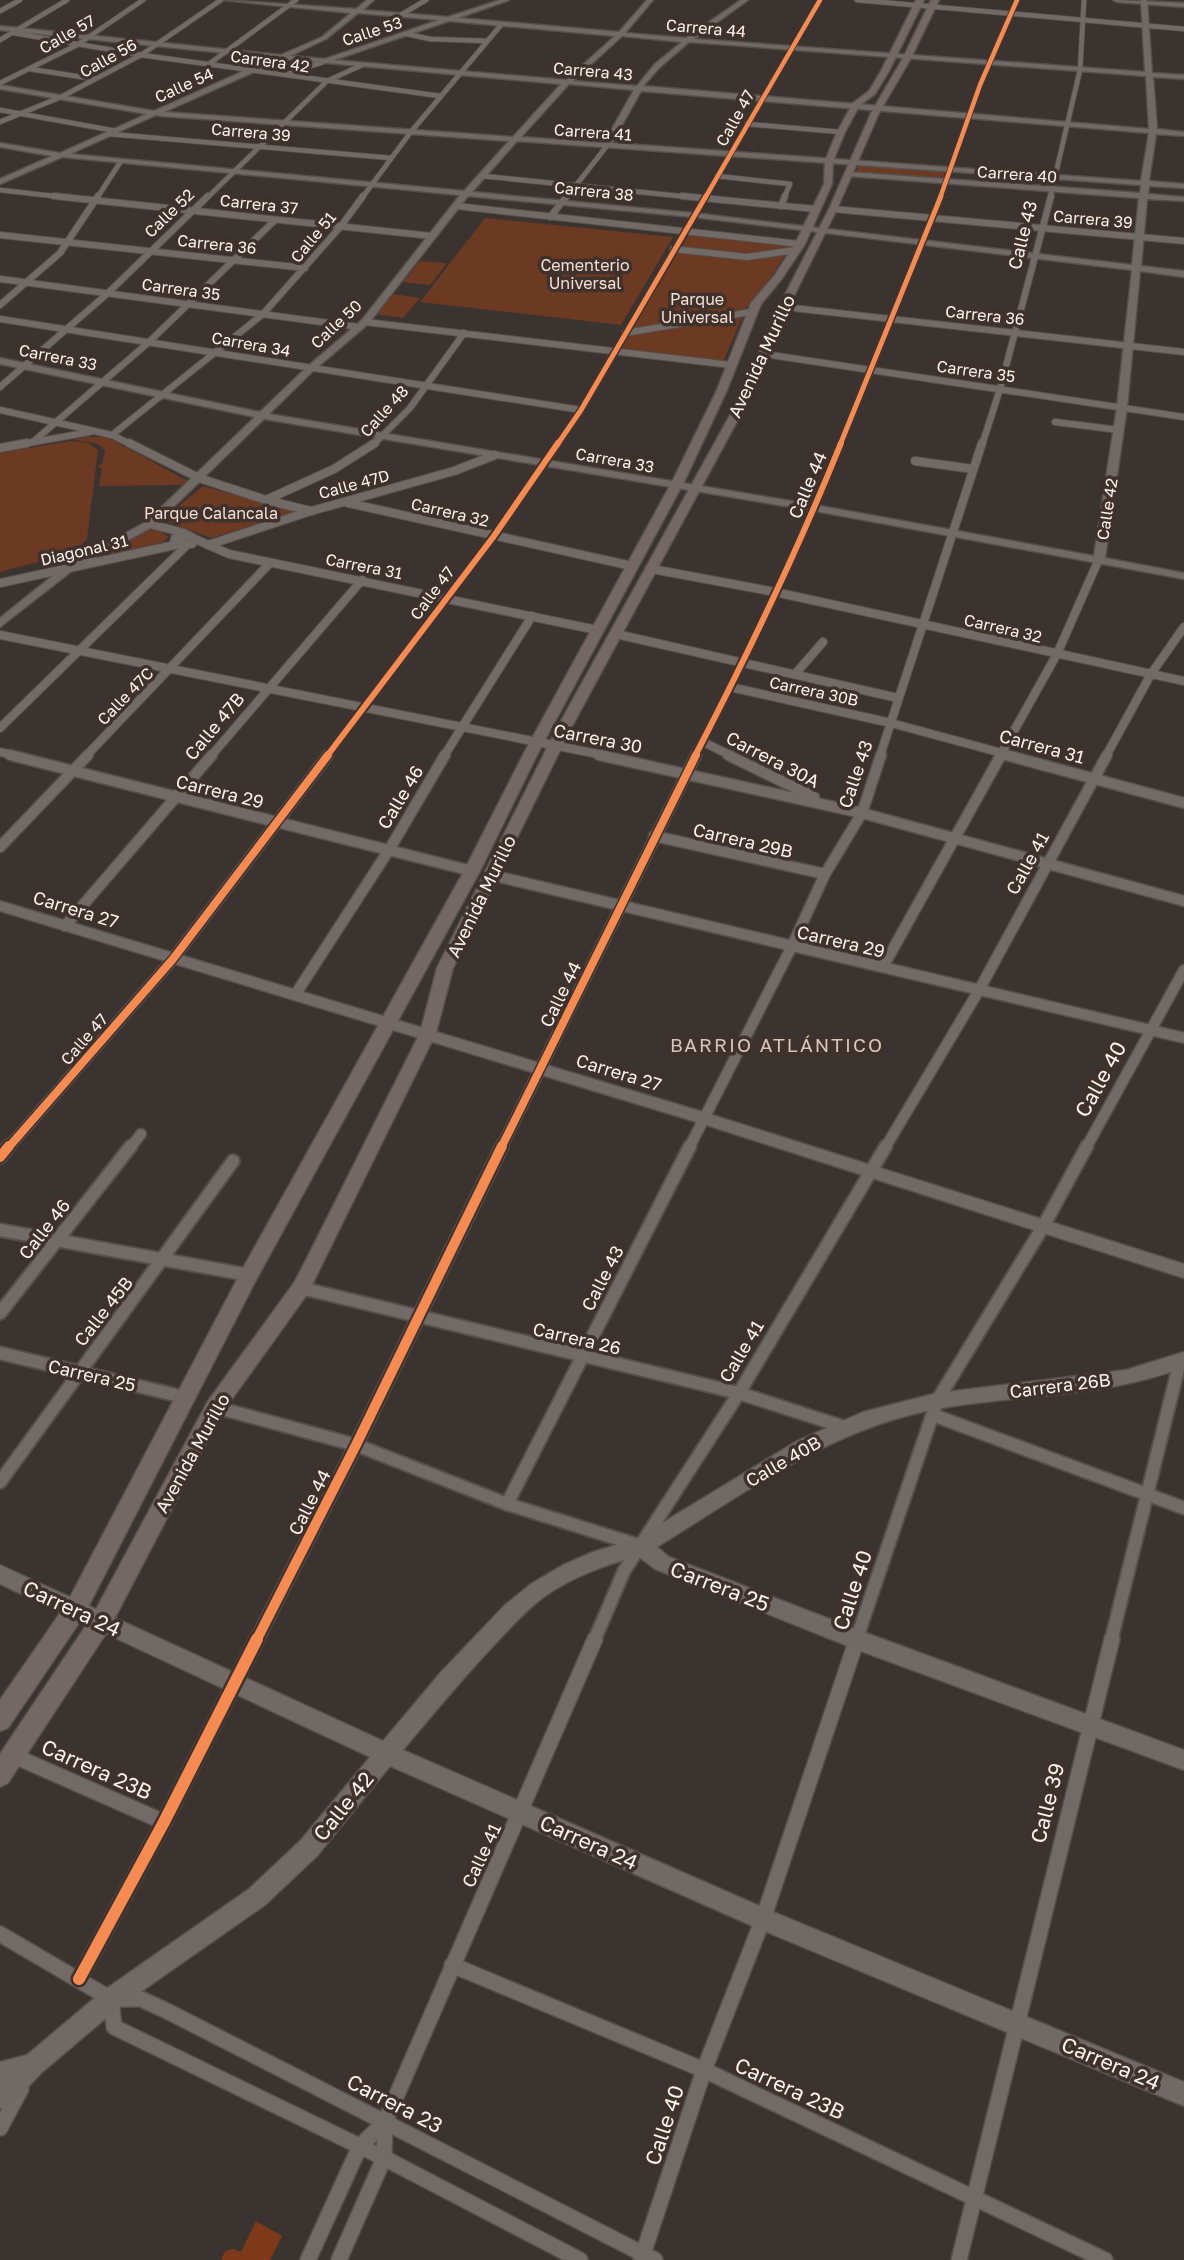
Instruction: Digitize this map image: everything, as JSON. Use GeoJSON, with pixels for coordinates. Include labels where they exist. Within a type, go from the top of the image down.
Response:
{"type":"FeatureCollection","features":[{"type":"Feature","properties":{"kind":"main road"},"geometry":{"type":"LineString","coordinates":[[1117,0],[1184,3]]}},
{"type":"Feature","properties":{"kind":"main road"},"geometry":{"type":"LineString","coordinates":[[1158,0],[1184,3]]}},
{"type":"Feature","properties":{"kind":"main road","name":"Avenida Murillo"},"geometry":{"type":"LineString","coordinates":[[0,1720],[75,1610],[248,1275],[472,871],[537,742],[676,486],[731,365],[751,312],[798,247],[828,184],[829,162],[841,132],[854,108],[874,88],[919,3]]}},
{"type":"Feature","properties":{"kind":"main road","name":"Avenida Murillo"},"geometry":{"type":"LineString","coordinates":[[0,1775],[101,1622],[215,1407],[300,1288],[428,1033],[445,968],[556,746],[750,388],[784,307],[833,209],[877,110],[907,58],[933,3]]}},
{"type":"Feature","properties":{"kind":"street"},"geometry":{"type":"LineString","coordinates":[[0,11],[20,0]]}},
{"type":"Feature","properties":{"kind":"street"},"geometry":{"type":"LineString","coordinates":[[0,40],[67,0]]}},
{"type":"Feature","properties":{"kind":"street","name":"Calle 57"},"geometry":{"type":"LineString","coordinates":[[0,86],[77,45],[143,0]]}},
{"type":"Feature","properties":{"kind":"street","name":"Carrera 44"},"geometry":{"type":"LineString","coordinates":[[223,0],[619,36],[1184,77]]}},
{"type":"Feature","properties":{"kind":"street","name":"Calle 56"},"geometry":{"type":"LineString","coordinates":[[0,122],[61,97],[141,55],[223,0]]}},
{"type":"Feature","properties":{"kind":"street"},"geometry":{"type":"LineString","coordinates":[[209,64],[296,0]]}},
{"type":"Feature","properties":{"kind":"street","name":"Calle 54"},"geometry":{"type":"LineString","coordinates":[[0,182],[324,38],[371,0]]}},
{"type":"Feature","properties":{"kind":"street"},"geometry":{"type":"LineString","coordinates":[[399,16],[426,0]]}},
{"type":"Feature","properties":{"kind":"street","name":"Calle 53"},"geometry":{"type":"LineString","coordinates":[[286,75],[506,0]]}},
{"type":"Feature","properties":{"kind":"street","name":"Calle 50"},"geometry":{"type":"LineString","coordinates":[[0,624],[69,568],[102,555],[150,524],[310,369],[362,324],[467,192],[566,83],[619,36],[650,0]]}},
{"type":"Feature","properties":{"kind":"street"},"geometry":{"type":"LineString","coordinates":[[550,216],[606,147],[648,75],[687,41],[745,0]]}},
{"type":"Feature","properties":{"kind":"street","name":"Calle 47"},"geometry":{"type":"LineString","coordinates":[[0,1157],[173,958],[494,536],[581,410],[820,0]]}},
{"type":"Feature","properties":{"kind":"street"},"geometry":{"type":"LineString","coordinates":[[857,0],[933,3],[1184,29]]}},
{"type":"Feature","properties":{"kind":"street","name":"Calle 44"},"geometry":{"type":"LineString","coordinates":[[79,1979],[164,1822],[356,1445],[654,836],[744,662],[815,508],[946,183],[989,64],[1017,0]]}},
{"type":"Feature","properties":{"kind":"street","name":"Calle 43"},"geometry":{"type":"LineString","coordinates":[[508,1504],[792,946],[825,874],[862,813],[1000,389],[1069,126],[1080,70],[1084,0]]}},
{"type":"Feature","properties":{"kind":"street","name":"Calle 42"},"geometry":{"type":"LineString","coordinates":[[883,967],[1057,654],[1099,559],[1122,407],[1138,268],[1144,183],[1153,132],[1144,1]]}},
{"type":"Feature","properties":{"kind":"street","name":"Calle 51"},"geometry":{"type":"LineString","coordinates":[[112,435],[263,314],[341,226],[410,133],[501,25]]}},
{"type":"Feature","properties":{"kind":"street","name":"Carrera 43"},"geometry":{"type":"LineString","coordinates":[[0,28],[15,32],[323,62],[1184,134]]}},
{"type":"Feature","properties":{"kind":"street","name":"Carrera 42"},"geometry":{"type":"LineString","coordinates":[[15,32],[141,55],[440,96]]}},
{"type":"Feature","properties":{"kind":"street"},"geometry":{"type":"LineString","coordinates":[[407,34],[430,39],[486,41]]}},
{"type":"Feature","properties":{"kind":"street","name":"Calle 52"},"geometry":{"type":"LineString","coordinates":[[0,387],[108,293],[327,81],[362,65]]}},
{"type":"Feature","properties":{"kind":"street"},"geometry":{"type":"LineString","coordinates":[[30,69],[94,79]]}},
{"type":"Feature","properties":{"kind":"street","name":"Carrera 41"},"geometry":{"type":"LineString","coordinates":[[0,86],[156,113],[283,124],[1184,186]]}},
{"type":"Feature","properties":{"kind":"street","name":"Carrera 39"},"geometry":{"type":"LineString","coordinates":[[0,110],[112,132],[391,158]]}},
{"type":"Feature","properties":{"kind":"street"},"geometry":{"type":"LineString","coordinates":[[747,124],[841,132]]}},
{"type":"Feature","properties":{"kind":"street","name":"Carrera 38"},"geometry":{"type":"LineString","coordinates":[[0,145],[61,155],[693,215],[1184,274]]}},
{"type":"Feature","properties":{"kind":"street"},"geometry":{"type":"LineString","coordinates":[[0,304],[55,258],[121,161]]}},
{"type":"Feature","properties":{"kind":"street","name":"Carrera 40"},"geometry":{"type":"LineString","coordinates":[[848,174],[1184,200]]}},
{"type":"Feature","properties":{"kind":"street"},"geometry":{"type":"LineString","coordinates":[[482,176],[815,209]]}},
{"type":"Feature","properties":{"kind":"street"},"geometry":{"type":"LineString","coordinates":[[717,176],[790,184],[781,206]]}},
{"type":"Feature","properties":{"kind":"street","name":"Carrera 37"},"geometry":{"type":"LineString","coordinates":[[0,190],[432,236]]}},
{"type":"Feature","properties":{"kind":"street"},"geometry":{"type":"LineString","coordinates":[[456,206],[683,231],[798,247]]}},
{"type":"Feature","properties":{"kind":"street","name":"Carrera 39"},"geometry":{"type":"LineString","coordinates":[[833,209],[1184,241]]}},
{"type":"Feature","properties":{"kind":"street"},"geometry":{"type":"LineString","coordinates":[[34,441],[149,342],[275,220]]}},
{"type":"Feature","properties":{"kind":"street","name":"Carrera 36"},"geometry":{"type":"LineString","coordinates":[[0,234],[305,268]]}},
{"type":"Feature","properties":{"kind":"street"},"geometry":{"type":"LineString","coordinates":[[673,249],[747,257],[774,255],[798,247]]}},
{"type":"Feature","properties":{"kind":"street","name":"Carrera 35"},"geometry":{"type":"LineString","coordinates":[[0,279],[263,314],[464,333],[731,365]]}},
{"type":"Feature","properties":{"kind":"street","name":"Carrera 36"},"geometry":{"type":"LineString","coordinates":[[784,307],[1184,352]]}},
{"type":"Feature","properties":{"kind":"street"},"geometry":{"type":"LineString","coordinates":[[625,333],[751,312]]}},
{"type":"Feature","properties":{"kind":"street","name":"Carrera 34"},"geometry":{"type":"LineString","coordinates":[[0,319],[581,410]]}},
{"type":"Feature","properties":{"kind":"street","name":"Calle 48"},"geometry":{"type":"LineString","coordinates":[[267,500],[356,457],[383,436],[464,333]]}},
{"type":"Feature","properties":{"kind":"street","name":"Carrera 35"},"geometry":{"type":"LineString","coordinates":[[764,354],[1184,417]]}},
{"type":"Feature","properties":{"kind":"street","name":"Carrera 33"},"geometry":{"type":"LineString","coordinates":[[0,361],[263,416],[815,508],[1184,576]]}},
{"type":"Feature","properties":{"kind":"street"},"geometry":{"type":"LineString","coordinates":[[0,410],[112,435],[199,478],[311,511]]}},
{"type":"Feature","properties":{"kind":"street"},"geometry":{"type":"LineString","coordinates":[[1055,422],[1119,430]]}},
{"type":"Feature","properties":{"kind":"street"},"geometry":{"type":"LineString","coordinates":[[0,448],[98,431]]}},
{"type":"Feature","properties":{"kind":"street","name":"Calle 47D"},"geometry":{"type":"LineString","coordinates":[[207,544],[311,511],[454,471],[495,455]]}},
{"type":"Feature","properties":{"kind":"street"},"geometry":{"type":"LineString","coordinates":[[915,461],[972,470]]}},
{"type":"Feature","properties":{"kind":"street","name":"Carrera 32"},"geometry":{"type":"LineString","coordinates":[[344,502],[632,566]]}},
{"type":"Feature","properties":{"kind":"street","name":"Carrera 31"},"geometry":{"type":"LineString","coordinates":[[150,524],[182,541],[207,544],[229,554],[597,629]]}},
{"type":"Feature","properties":{"kind":"street"},"geometry":{"type":"LineString","coordinates":[[0,728],[172,560],[182,541]]}},
{"type":"Feature","properties":{"kind":"street","name":"Diagonal 31"},"geometry":{"type":"LineString","coordinates":[[102,555],[157,548],[182,541]]}},
{"type":"Feature","properties":{"kind":"street","name":"Calle 47C"},"geometry":{"type":"LineString","coordinates":[[0,847],[270,563]]}},
{"type":"Feature","properties":{"kind":"street","name":"Diagonal 31"},"geometry":{"type":"LineString","coordinates":[[0,583],[69,568]]}},
{"type":"Feature","properties":{"kind":"street","name":"Carrera 32"},"geometry":{"type":"LineString","coordinates":[[652,569],[775,592],[1184,681]]}},
{"type":"Feature","properties":{"kind":"street","name":"Calle 47B"},"geometry":{"type":"LineString","coordinates":[[65,926],[362,580]]}},
{"type":"Feature","properties":{"kind":"street","name":"Calle 46"},"geometry":{"type":"LineString","coordinates":[[295,995],[389,850],[461,727],[532,616]]}},
{"type":"Feature","properties":{"kind":"street","name":"Calle 41"},"geometry":{"type":"LineString","coordinates":[[339,2260],[384,2158],[385,2122],[452,1965],[522,1812],[624,1570],[739,1393],[978,992],[1151,674],[1184,627]]}},
{"type":"Feature","properties":{"kind":"street"},"geometry":{"type":"LineString","coordinates":[[616,634],[898,698]]}},
{"type":"Feature","properties":{"kind":"street","name":"Carrera 30"},"geometry":{"type":"LineString","coordinates":[[0,635],[687,772],[862,813],[1184,901]]}},
{"type":"Feature","properties":{"kind":"street"},"geometry":{"type":"LineString","coordinates":[[796,673],[823,642]]}},
{"type":"Feature","properties":{"kind":"street","name":"Carrera 30B"},"geometry":{"type":"LineString","coordinates":[[730,687],[891,723]]}},
{"type":"Feature","properties":{"kind":"street","name":"Carrera 31"},"geometry":{"type":"LineString","coordinates":[[891,723],[1184,803]]}},
{"type":"Feature","properties":{"kind":"street","name":"Carrera 30A"},"geometry":{"type":"LineString","coordinates":[[703,742],[829,805]]}},
{"type":"Feature","properties":{"kind":"street","name":"Carrera 29"},"geometry":{"type":"LineString","coordinates":[[0,752],[472,871]]}},
{"type":"Feature","properties":{"kind":"street","name":"Carrera 29B"},"geometry":{"type":"LineString","coordinates":[[654,836],[825,874]]}},
{"type":"Feature","properties":{"kind":"street","name":"Carrera 29"},"geometry":{"type":"LineString","coordinates":[[491,875],[883,967],[978,992],[1184,1038]]}},
{"type":"Feature","properties":{"kind":"street","name":"Carrera 27"},"geometry":{"type":"LineString","coordinates":[[0,906],[428,1033],[1184,1270]]}},
{"type":"Feature","properties":{"kind":"street","name":"Calle 40"},"geometry":{"type":"LineString","coordinates":[[646,2258],[704,2070],[763,1919],[935,1408],[1044,1225],[1184,970]]}},
{"type":"Feature","properties":{"kind":"street","name":"Calle 46"},"geometry":{"type":"LineString","coordinates":[[0,1313],[141,1133]]}},
{"type":"Feature","properties":{"kind":"street","name":"Calle 45B"},"geometry":{"type":"LineString","coordinates":[[0,1482],[79,1371],[164,1260],[233,1161]]}},
{"type":"Feature","properties":{"kind":"street"},"geometry":{"type":"LineString","coordinates":[[0,1230],[248,1275]]}},
{"type":"Feature","properties":{"kind":"street","name":"Carrera 26"},"geometry":{"type":"LineString","coordinates":[[300,1288],[739,1393],[844,1427]]}},
{"type":"Feature","properties":{"kind":"street","name":"Carrera 25"},"geometry":{"type":"LineString","coordinates":[[0,1353],[184,1397]]}},
{"type":"Feature","properties":{"kind":"street","name":"Carrera 26B"},"geometry":{"type":"LineString","coordinates":[[935,1408],[1126,1378],[1182,1360]]}},
{"type":"Feature","properties":{"kind":"street","name":"Calle 39"},"geometry":{"type":"LineString","coordinates":[[959,2260],[1182,1360]]}},
{"type":"Feature","properties":{"kind":"street","name":"Carrera 25"},"geometry":{"type":"LineString","coordinates":[[215,1407],[356,1445],[508,1504],[641,1546],[662,1563],[858,1640],[1090,1723],[1184,1760]]}},
{"type":"Feature","properties":{"kind":"street"},"geometry":{"type":"LineString","coordinates":[[935,1408],[1149,1497],[1184,1508]]}},
{"type":"Feature","properties":{"kind":"street","name":"Calle 40B"},"geometry":{"type":"LineString","coordinates":[[641,1546],[759,1474],[844,1427],[882,1413],[935,1408]]}},
{"type":"Feature","properties":{"kind":"street","name":"Calle 42"},"geometry":{"type":"LineString","coordinates":[[33,2064],[111,1999],[257,1897],[309,1848],[385,1753],[512,1612],[538,1590],[590,1563],[641,1546]]}},
{"type":"Feature","properties":{"kind":"street","name":"Carrera 24"},"geometry":{"type":"LineString","coordinates":[[0,1574],[385,1753],[763,1919],[1184,2094]]}},
{"type":"Feature","properties":{"kind":"street","name":"Carrera 23B"},"geometry":{"type":"LineString","coordinates":[[12,1755],[164,1822]]}},
{"type":"Feature","properties":{"kind":"street","name":"Carrera 23"},"geometry":{"type":"LineString","coordinates":[[0,1934],[111,1999],[141,1999],[646,2258]]}},
{"type":"Feature","properties":{"kind":"street","name":"Carrera 23B"},"geometry":{"type":"LineString","coordinates":[[452,1965],[704,2070],[1105,2260]]}},
{"type":"Feature","properties":{"kind":"street"},"geometry":{"type":"LineString","coordinates":[[111,1999],[114,2027],[360,2146],[580,2260]]}},
{"type":"Feature","properties":{"kind":"street"},"geometry":{"type":"LineString","coordinates":[[0,2074],[33,2064]]}},
{"type":"Feature","properties":{"kind":"street"},"geometry":{"type":"LineString","coordinates":[[0,2097],[10,2090],[33,2064]]}},
{"type":"Feature","properties":{"kind":"street"},"geometry":{"type":"LineString","coordinates":[[0,2128],[33,2064]]}},
{"type":"Feature","properties":{"kind":"street","name":"Calle 41"},"geometry":{"type":"LineString","coordinates":[[308,2260],[360,2146],[385,2122]]}},
{"type":"Feature","properties":{"kind":"green space"},"geometry":{"type":"Polygon","coordinates":[[[858,165],[945,172],[942,181],[856,174],[858,165]]]}},
{"type":"Feature","properties":{"kind":"green space","name":"Cementerio Universal"},"geometry":{"type":"Polygon","coordinates":[[[485,218],[673,237],[621,325],[420,302],[485,218]]]}},
{"type":"Feature","properties":{"kind":"green space","name":"Parque Universal"},"geometry":{"type":"Polygon","coordinates":[[[690,233],[792,244],[771,277],[746,308],[723,362],[619,350],[690,233]]]}},
{"type":"Feature","properties":{"kind":"green space"},"geometry":{"type":"Polygon","coordinates":[[[420,261],[447,263],[430,285],[403,282],[420,261]]]}},
{"type":"Feature","properties":{"kind":"green space"},"geometry":{"type":"Polygon","coordinates":[[[394,294],[420,298],[403,318],[376,314],[394,294]]]}},
{"type":"Feature","properties":{"kind":"green space","name":"Parque Calancala"},"geometry":{"type":"Polygon","coordinates":[[[107,437],[188,481],[184,485],[99,486],[102,469],[98,466],[102,464],[105,450],[96,443],[73,440],[107,437]]]}},
{"type":"Feature","properties":{"kind":"green space"},"geometry":{"type":"Polygon","coordinates":[[[70,441],[88,443],[98,450],[87,539],[74,552],[0,572],[0,453],[70,441]]]}},
{"type":"Feature","properties":{"kind":"green space","name":"Parque Calancala"},"geometry":{"type":"Polygon","coordinates":[[[203,486],[296,512],[211,538],[162,520],[203,486]]]}},
{"type":"Feature","properties":{"kind":"green space","name":"Parque Calancala"},"geometry":{"type":"Polygon","coordinates":[[[144,530],[158,530],[169,537],[163,542],[116,554],[104,553],[144,530]]]}},
{"type":"Feature","properties":{"kind":"shaded area"},"geometry":{"type":"Polygon","coordinates":[[[256,2221],[282,2236],[270,2260],[221,2260],[225,2251],[233,2249],[241,2252],[256,2221]]]}},
{"type":"Feature","properties":{"kind":"cycle path"},"geometry":{"type":"LineString","coordinates":[[0,1157],[173,959],[494,536],[581,410],[820,0]]}},
{"type":"Feature","properties":{"kind":"cycle path"},"geometry":{"type":"LineString","coordinates":[[79,1979],[164,1822],[356,1445],[654,836],[744,661],[815,508],[946,183],[980,85],[1017,0]]}},
{"type":"Feature","properties":{"kind":"district","name":"BARRIO ATLÁNTICO"},"geometry":{"type":"Point","coordinates":[777,1044]}}]}
